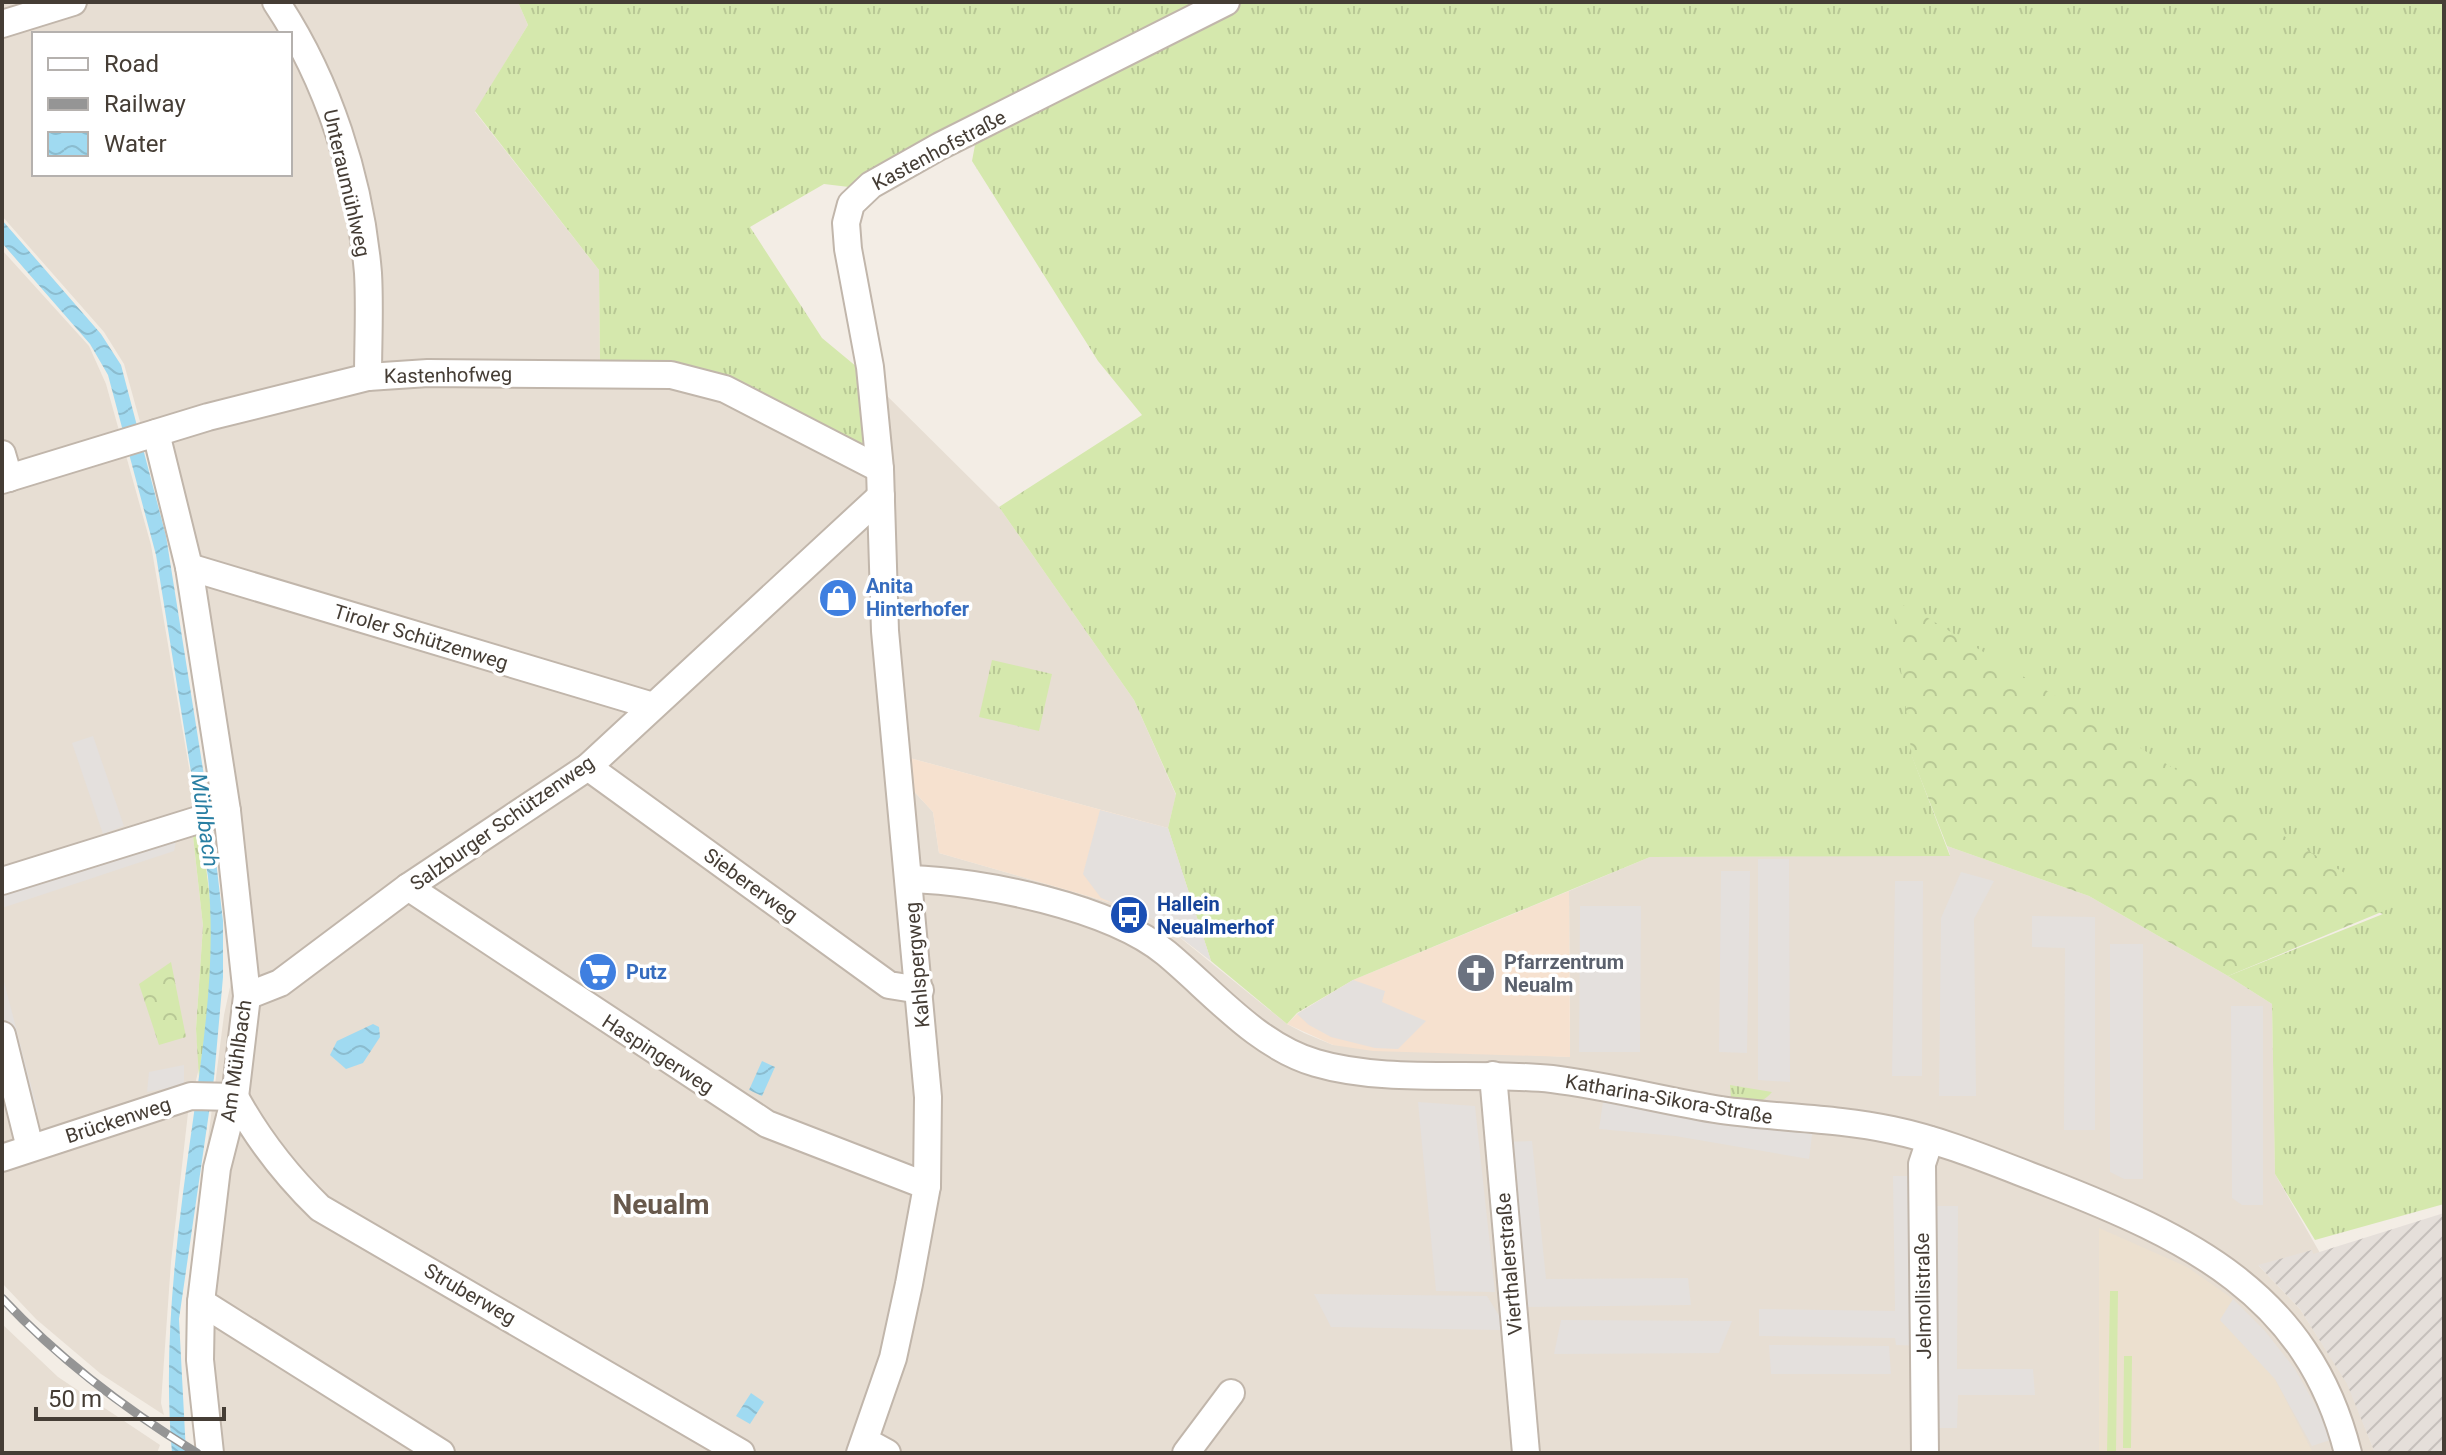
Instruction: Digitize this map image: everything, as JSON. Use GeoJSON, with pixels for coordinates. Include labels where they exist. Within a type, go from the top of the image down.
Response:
{"type":"FeatureCollection","features":[{"type":"Feature","properties":{"kind":"street"},"geometry":{"type":"LineString","coordinates":[[2,24],[73,2]]}},
{"type":"Feature","properties":{"kind":"street","name":"Unteraumühlweg"},"geometry":{"type":"LineString","coordinates":[[276,2],[327,94],[351,178],[368,272],[368,377]]}},
{"type":"Feature","properties":{"kind":"street","name":"Kastenhofstraße"},"geometry":{"type":"LineString","coordinates":[[880,469],[870,367],[848,249],[846,223],[851,204],[871,185],[940,146],[1226,2]]}},
{"type":"Feature","properties":{"kind":"street","name":"Kastenhofweg"},"geometry":{"type":"LineString","coordinates":[[4,471],[368,377],[428,373],[671,375],[725,389],[880,469]]}},
{"type":"Feature","properties":{"kind":"street","name":"Am Mühlbach"},"geometry":{"type":"LineString","coordinates":[[140,437],[189,567],[211,814],[247,996],[227,1096],[201,1302],[200,1360],[210,1453]]}},
{"type":"Feature","properties":{"kind":"street","name":"Kahlspergweg"},"geometry":{"type":"LineString","coordinates":[[871,1449],[893,1358],[927,1186],[928,1097],[885,631],[880,469]]}},
{"type":"Feature","properties":{"kind":"street","name":"Salzburger Schützenweg"},"geometry":{"type":"LineString","coordinates":[[247,996],[280,983],[408,887],[588,767],[881,496]]}},
{"type":"Feature","properties":{"kind":"street","name":"Tiroler Schützenweg"},"geometry":{"type":"LineString","coordinates":[[189,567],[653,706]]}},
{"type":"Feature","properties":{"kind":"street","name":"Siebererweg"},"geometry":{"type":"LineString","coordinates":[[588,767],[889,985],[920,990]]}},
{"type":"Feature","properties":{"kind":"street"},"geometry":{"type":"LineString","coordinates":[[2,881],[211,814]]}},
{"type":"Feature","properties":{"kind":"street","name":"Katharina-Sikora-Straße"},"geometry":{"type":"LineString","coordinates":[[910,879],[945,880],[1058,905],[1125,926],[1164,951],[1208,992],[1280,1048],[1312,1063],[1351,1072],[1493,1075],[1554,1080],[1745,1113],[1846,1122],[1930,1140],[2135,1219],[2200,1252],[2237,1277],[2272,1309],[2311,1362],[2342,1428],[2348,1453]]}},
{"type":"Feature","properties":{"kind":"street","name":"Haspingerweg"},"geometry":{"type":"LineString","coordinates":[[408,887],[767,1124],[927,1186]]}},
{"type":"Feature","properties":{"kind":"street"},"geometry":{"type":"LineString","coordinates":[[2,1035],[30,1148]]}},
{"type":"Feature","properties":{"kind":"street","name":"Vierthalerstraße"},"geometry":{"type":"LineString","coordinates":[[1493,1075],[1526,1453]]}},
{"type":"Feature","properties":{"kind":"street","name":"Brückenweg"},"geometry":{"type":"LineString","coordinates":[[2,1158],[191,1096],[227,1096]]}},
{"type":"Feature","properties":{"kind":"street","name":"Struberweg"},"geometry":{"type":"LineString","coordinates":[[227,1096],[293,1181],[320,1208],[741,1453]]}},
{"type":"Feature","properties":{"kind":"street","name":"Jelmollistraße"},"geometry":{"type":"LineString","coordinates":[[1925,1453],[1922,1164],[1930,1140]]}},
{"type":"Feature","properties":{"kind":"street"},"geometry":{"type":"LineString","coordinates":[[201,1302],[441,1453]]}},
{"type":"Feature","properties":{"kind":"street"},"geometry":{"type":"LineString","coordinates":[[1186,1453],[1231,1393]]}},
{"type":"Feature","properties":{"kind":"shaded area"},"geometry":{"type":"Polygon","coordinates":[[[2,2],[518,2],[528,25],[475,112],[599,270],[600,360],[670,360],[715,373],[863,372],[999,507],[1134,700],[1176,795],[1168,828],[906,757],[909,786],[933,812],[939,853],[1136,910],[1162,923],[1287,1024],[1333,1045],[1570,1057],[1569,891],[1650,857],[1950,855],[1947,846],[2089,896],[2272,1004],[2275,1174],[2320,1253],[2313,1255],[2311,1251],[2259,1266],[2300,1309],[2348,1384],[2375,1453],[225,1453],[197,1436],[190,1371],[188,1295],[224,1015],[233,973],[228,891],[177,555],[124,364],[104,332],[2,216],[2,2]]]}},
{"type":"Feature","properties":{"kind":"shaded area"},"geometry":{"type":"Polygon","coordinates":[[[2,250],[89,346],[106,384],[151,545],[199,826],[192,827],[203,926],[196,1029],[199,1068],[188,1113],[171,1262],[161,1403],[164,1415],[101,1374],[36,1319],[2,1283],[2,250]]]}},
{"type":"Feature","properties":{"kind":"shaded area"},"geometry":{"type":"Polygon","coordinates":[[[93,736],[124,826],[103,834],[72,743],[93,736]]]}},
{"type":"Feature","properties":{"kind":"shaded area"},"geometry":{"type":"Polygon","coordinates":[[[906,757],[1168,828],[1211,961],[1162,923],[1136,910],[939,853],[933,812],[909,786],[906,757]]]}},
{"type":"Feature","properties":{"kind":"shaded area"},"geometry":{"type":"Polygon","coordinates":[[[1100,810],[1168,828],[1211,961],[1162,923],[1101,898],[1083,874],[1100,810]]]}},
{"type":"Feature","properties":{"kind":"shaded area"},"geometry":{"type":"Polygon","coordinates":[[[178,833],[174,851],[2,908],[2,892],[178,833]]]}},
{"type":"Feature","properties":{"kind":"shaded area"},"geometry":{"type":"Polygon","coordinates":[[[1758,859],[1789,859],[1790,1082],[1758,1080],[1758,859]]]}},
{"type":"Feature","properties":{"kind":"shaded area"},"geometry":{"type":"Polygon","coordinates":[[[1721,871],[1750,871],[1747,1053],[1719,1052],[1721,871]]]}},
{"type":"Feature","properties":{"kind":"shaded area"},"geometry":{"type":"Polygon","coordinates":[[[1961,872],[1994,881],[1974,919],[1976,1096],[1939,1096],[1941,918],[1961,872]]]}},
{"type":"Feature","properties":{"kind":"shaded area"},"geometry":{"type":"Polygon","coordinates":[[[1895,881],[1923,881],[1922,1076],[1892,1076],[1895,881]]]}},
{"type":"Feature","properties":{"kind":"shaded area"},"geometry":{"type":"Polygon","coordinates":[[[1569,891],[1570,1057],[1373,1051],[1333,1045],[1287,1024],[1297,1014],[1353,980],[1569,891]]]}},
{"type":"Feature","properties":{"kind":"shaded area"},"geometry":{"type":"Polygon","coordinates":[[[1580,906],[1641,906],[1640,1052],[1579,1052],[1580,906]]]}},
{"type":"Feature","properties":{"kind":"shaded area"},"geometry":{"type":"Polygon","coordinates":[[[2032,916],[2095,917],[2095,1130],[2064,1130],[2065,948],[2032,947],[2032,916]]]}},
{"type":"Feature","properties":{"kind":"shaded area"},"geometry":{"type":"Polygon","coordinates":[[[2110,944],[2143,944],[2143,1179],[2124,1179],[2110,1172],[2110,944]]]}},
{"type":"Feature","properties":{"kind":"shaded area"},"geometry":{"type":"Polygon","coordinates":[[[2,974],[38,1112],[8,1121],[2,1099],[2,974]]]}},
{"type":"Feature","properties":{"kind":"shaded area"},"geometry":{"type":"Polygon","coordinates":[[[1353,980],[1385,991],[1382,1002],[1426,1021],[1398,1049],[1375,1048],[1331,1037],[1297,1014],[1353,980]]]}},
{"type":"Feature","properties":{"kind":"shaded area"},"geometry":{"type":"Polygon","coordinates":[[[2231,1006],[2263,1006],[2263,1205],[2242,1205],[2232,1198],[2231,1006]]]}},
{"type":"Feature","properties":{"kind":"shaded area"},"geometry":{"type":"Polygon","coordinates":[[[184,1065],[184,1085],[147,1092],[149,1072],[184,1065]]]}},
{"type":"Feature","properties":{"kind":"shaded area"},"geometry":{"type":"Polygon","coordinates":[[[1605,1088],[1814,1120],[1809,1159],[1675,1136],[1599,1129],[1605,1088]]]}},
{"type":"Feature","properties":{"kind":"shaded area"},"geometry":{"type":"Polygon","coordinates":[[[1418,1102],[1475,1106],[1495,1292],[1436,1291],[1418,1102]]]}},
{"type":"Feature","properties":{"kind":"shaded area"},"geometry":{"type":"Polygon","coordinates":[[[1532,1141],[1546,1279],[1688,1278],[1691,1305],[1513,1307],[1499,1142],[1532,1141]]]}},
{"type":"Feature","properties":{"kind":"shaded area"},"geometry":{"type":"Polygon","coordinates":[[[1893,1176],[1922,1176],[1923,1206],[1958,1206],[1957,1369],[2033,1369],[2035,1395],[1958,1395],[1957,1428],[1924,1428],[1924,1346],[1896,1345],[1895,1338],[1759,1336],[1759,1309],[1895,1311],[1893,1176]]]}},
{"type":"Feature","properties":{"kind":"shaded area"},"geometry":{"type":"Polygon","coordinates":[[[2444,1213],[2444,1453],[2375,1453],[2347,1384],[2300,1309],[2258,1265],[2312,1250],[2313,1254],[2444,1213]]]}},
{"type":"Feature","properties":{"kind":"shaded area"},"geometry":{"type":"Polygon","coordinates":[[[2099,1228],[2187,1267],[2233,1299],[2220,1320],[2275,1379],[2313,1453],[2099,1453],[2099,1228]]]}},
{"type":"Feature","properties":{"kind":"shaded area"},"geometry":{"type":"Polygon","coordinates":[[[1314,1294],[1487,1296],[1500,1317],[1501,1330],[1331,1327],[1314,1294]]]}},
{"type":"Feature","properties":{"kind":"shaded area"},"geometry":{"type":"Polygon","coordinates":[[[2233,1299],[2265,1331],[2295,1369],[2322,1417],[2330,1440],[2312,1446],[2275,1379],[2220,1320],[2233,1299]]]}},
{"type":"Feature","properties":{"kind":"shaded area"},"geometry":{"type":"Polygon","coordinates":[[[1561,1320],[1732,1321],[1719,1353],[1554,1354],[1561,1320]]]}},
{"type":"Feature","properties":{"kind":"shaded area"},"geometry":{"type":"Polygon","coordinates":[[[2,1324],[58,1377],[160,1445],[157,1453],[2,1453],[2,1324]]]}},
{"type":"Feature","properties":{"kind":"shaded area"},"geometry":{"type":"Polygon","coordinates":[[[1769,1345],[1889,1346],[1891,1374],[1771,1374],[1769,1345]]]}},
{"type":"Feature","properties":{"kind":"green space"},"geometry":{"type":"Polygon","coordinates":[[[518,2],[1208,2],[849,187],[824,184],[750,227],[822,338],[863,372],[872,447],[855,447],[715,373],[670,360],[600,360],[599,270],[475,111],[528,25],[518,2]]]}},
{"type":"Feature","properties":{"kind":"green space"},"geometry":{"type":"Polygon","coordinates":[[[1243,2],[2444,2],[2444,1204],[2315,1240],[2275,1174],[2272,1004],[2228,976],[2383,914],[1912,756],[1950,856],[1650,857],[1353,980],[1297,1013],[1287,1024],[1211,961],[1168,828],[1176,794],[1134,700],[999,507],[1142,415],[1098,361],[972,161],[975,145],[1007,125],[1243,2]]]}},
{"type":"Feature","properties":{"kind":"green space"},"geometry":{"type":"Polygon","coordinates":[[[1900,605],[1910,607],[2387,899],[2391,908],[2228,976],[2089,896],[1947,846],[1912,757],[1894,615],[1900,605]]]}},
{"type":"Feature","properties":{"kind":"green space"},"geometry":{"type":"Polygon","coordinates":[[[992,660],[1052,674],[1039,731],[979,717],[992,660]]]}},
{"type":"Feature","properties":{"kind":"green space"},"geometry":{"type":"Polygon","coordinates":[[[201,826],[213,924],[212,981],[199,1078],[196,1029],[203,926],[192,827],[201,826]]]}},
{"type":"Feature","properties":{"kind":"green space"},"geometry":{"type":"Polygon","coordinates":[[[171,962],[186,1037],[159,1045],[139,984],[171,962]]]}},
{"type":"Feature","properties":{"kind":"green space"},"geometry":{"type":"Polygon","coordinates":[[[1730,1085],[1772,1092],[1763,1100],[1747,1103],[1731,1097],[1730,1085]]]}},
{"type":"Feature","properties":{"kind":"green space"},"geometry":{"type":"Polygon","coordinates":[[[2110,1291],[2118,1291],[2116,1453],[2107,1453],[2110,1291]]]}},
{"type":"Feature","properties":{"kind":"green space"},"geometry":{"type":"Polygon","coordinates":[[[2124,1356],[2132,1356],[2131,1448],[2123,1448],[2124,1356]]]}},
{"type":"Feature","properties":{"kind":"water","name":"Mühlbach"},"geometry":{"type":"Polygon","coordinates":[[[2,220],[101,334],[121,365],[166,536],[212,826],[223,921],[223,977],[214,1078],[179,1319],[186,1453],[172,1453],[170,1325],[177,1240],[208,995],[211,936],[208,877],[156,555],[108,375],[90,344],[2,243],[2,220]]]}},
{"type":"Feature","properties":{"kind":"water"},"geometry":{"type":"Polygon","coordinates":[[[373,1024],[379,1027],[380,1037],[363,1063],[346,1069],[330,1055],[337,1041],[373,1024]]]}},
{"type":"Feature","properties":{"kind":"water"},"geometry":{"type":"Polygon","coordinates":[[[762,1061],[775,1067],[762,1096],[749,1090],[762,1061]]]}},
{"type":"Feature","properties":{"kind":"water"},"geometry":{"type":"Polygon","coordinates":[[[751,1393],[764,1402],[750,1424],[736,1416],[751,1393]]]}},
{"type":"Feature","properties":{"kind":"railway"},"geometry":{"type":"LineString","coordinates":[[2,1298],[94,1382],[197,1453]]}},
{"type":"Feature","properties":{"kind":"place","name":"Anita Hinterhofer"},"geometry":{"type":"Point","coordinates":[838,598]}},
{"type":"Feature","properties":{"kind":"place","name":"Hallein Neualmerhof"},"geometry":{"type":"Point","coordinates":[1129,915]}},
{"type":"Feature","properties":{"kind":"place","name":"Putz"},"geometry":{"type":"Point","coordinates":[598,972]}},
{"type":"Feature","properties":{"kind":"place","name":"Pfarrzentrum Neualm"},"geometry":{"type":"Point","coordinates":[1476,973]}},
{"type":"Feature","properties":{"kind":"district","name":"Neualm"},"geometry":{"type":"Point","coordinates":[661,1204]}}]}
